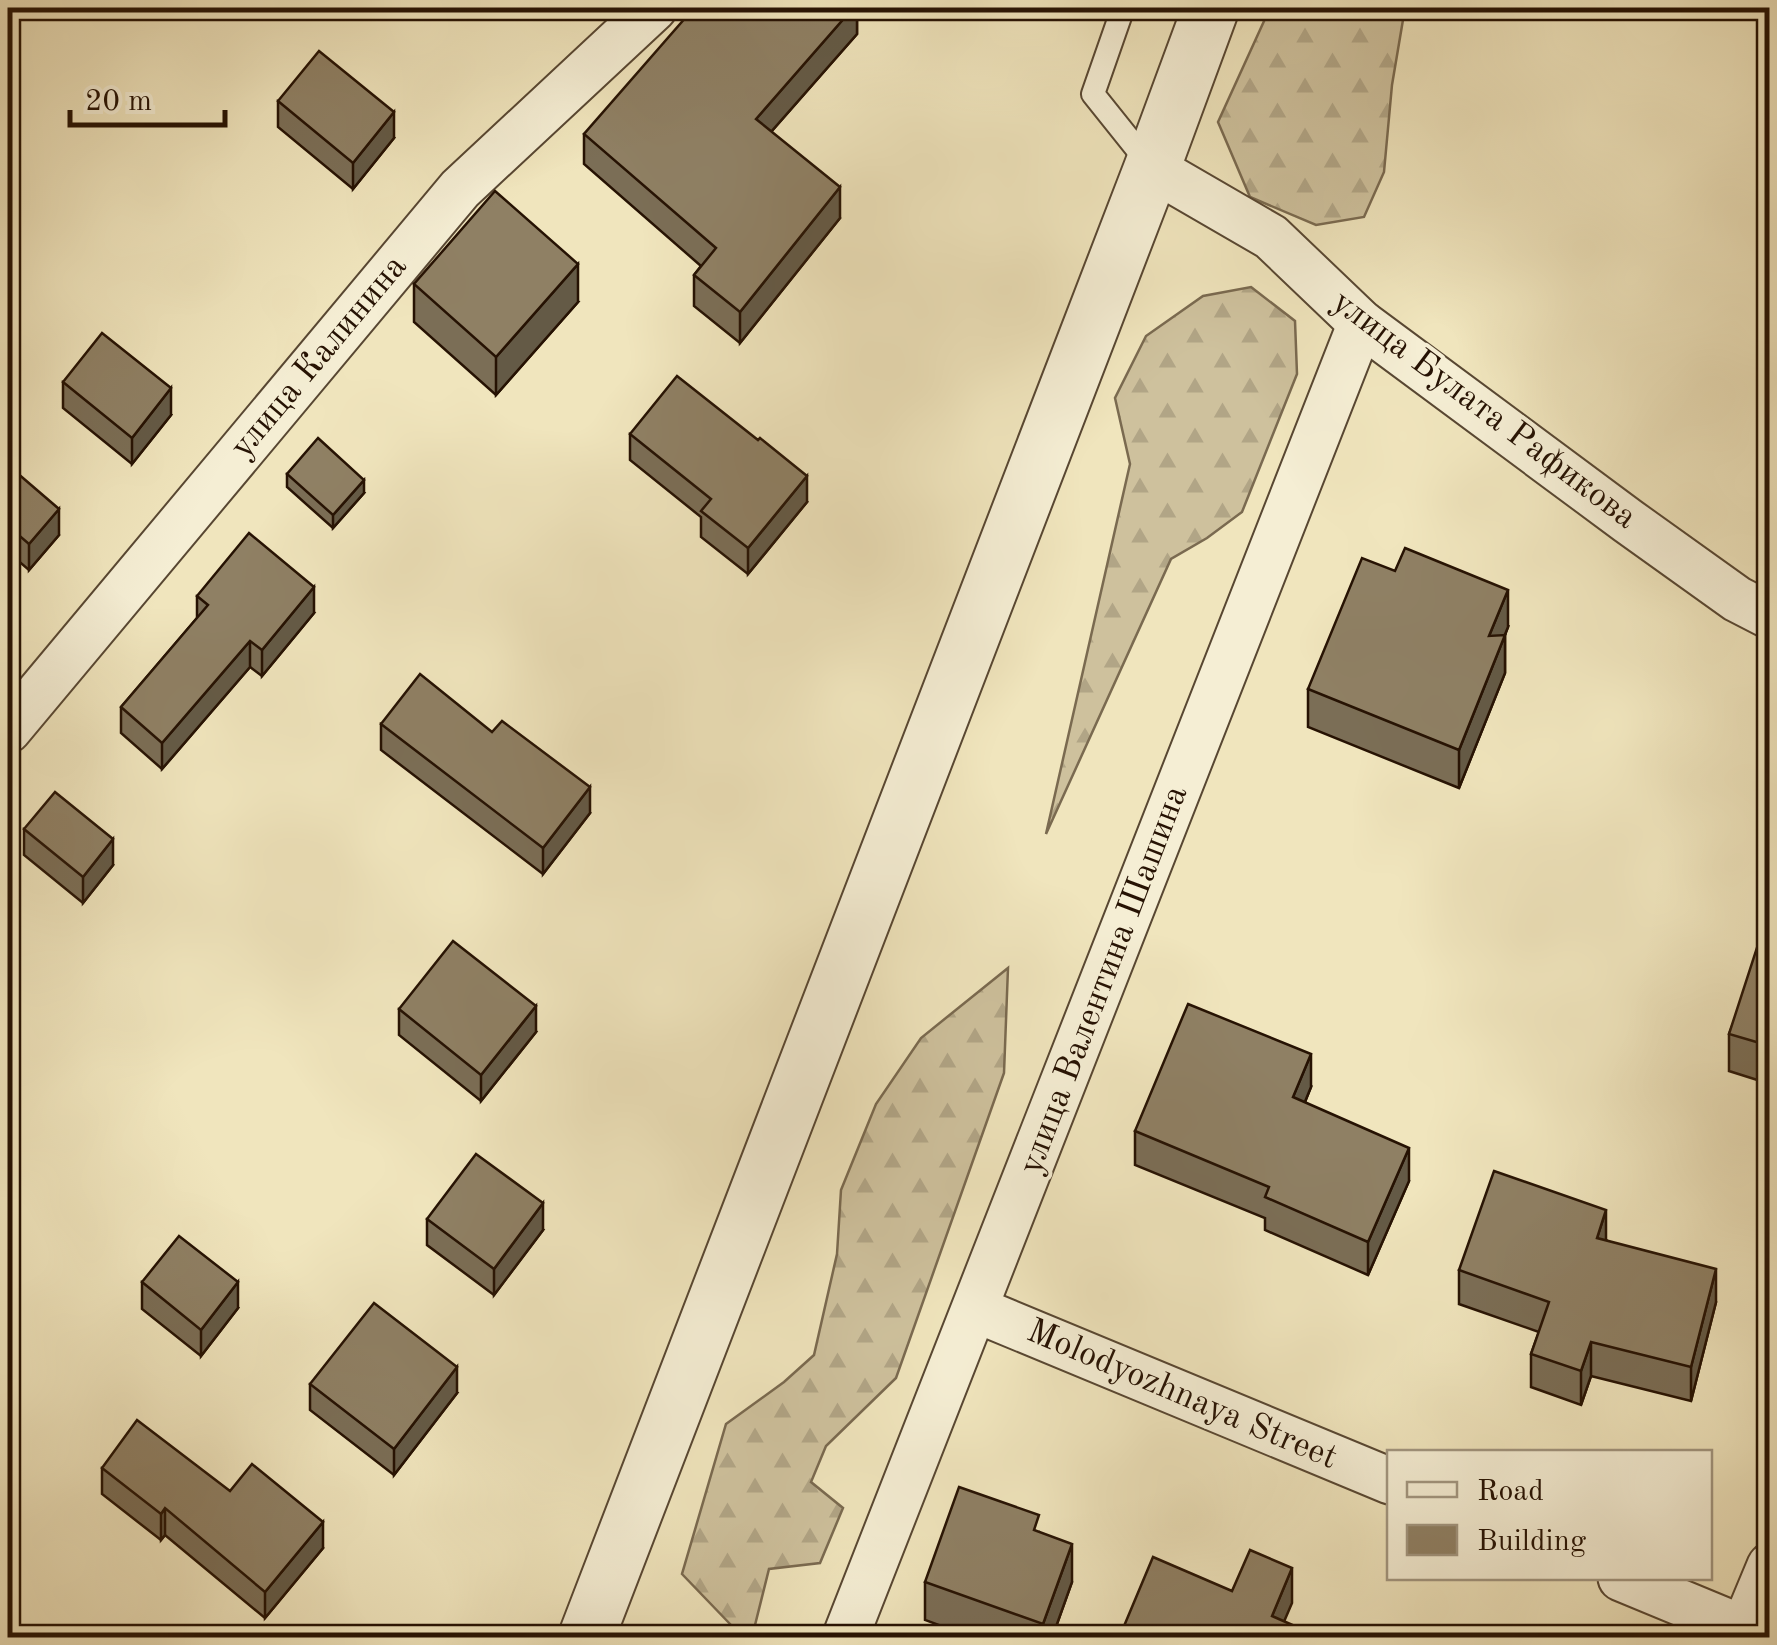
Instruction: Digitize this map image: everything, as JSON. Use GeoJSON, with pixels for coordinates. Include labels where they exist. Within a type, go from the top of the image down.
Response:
{"type":"FeatureCollection","features":[{"type":"Feature","properties":{"kind":"street","name":"улица Калинина"},"geometry":{"type":"LineString","coordinates":[[8,730],[460,189],[654,8]]}},
{"type":"Feature","properties":{"kind":"street"},"geometry":{"type":"LineString","coordinates":[[586,1638],[1211,8]]}},
{"type":"Feature","properties":{"kind":"street","name":"улица Булата Рафикова"},"geometry":{"type":"LineString","coordinates":[[1152,168],[1271,237],[1361,323],[1628,521],[1738,599],[1770,616]]}},
{"type":"Feature","properties":{"kind":"street","name":"улица Валентина Шашина"},"geometry":{"type":"LineString","coordinates":[[845,1638],[1361,323]]}},
{"type":"Feature","properties":{"kind":"street","name":"Molodyozhnaya Street"},"geometry":{"type":"LineString","coordinates":[[975,1310],[1387,1480]]}},
{"type":"Feature","properties":{"kind":"street"},"geometry":{"type":"LineString","coordinates":[[1626,1580],[1750,1635],[1770,1566]]}},
{"type":"Feature","properties":{"kind":"lane"},"geometry":{"type":"LineString","coordinates":[[1122,8],[1093,94],[1152,168]]}},
{"type":"Feature","properties":{"kind":"green space"},"geometry":{"type":"Polygon","coordinates":[[[1270,8],[1405,8],[1392,85],[1384,172],[1364,217],[1316,225],[1250,197],[1218,122],[1270,8]]]}},
{"type":"Feature","properties":{"kind":"green space"},"geometry":{"type":"Polygon","coordinates":[[[1251,287],[1295,321],[1297,374],[1242,512],[1171,559],[1046,834],[1130,464],[1115,398],[1146,336],[1203,296],[1251,287]]]}},
{"type":"Feature","properties":{"kind":"green space"},"geometry":{"type":"Polygon","coordinates":[[[1008,968],[1004,1073],[896,1378],[826,1446],[811,1482],[843,1508],[820,1563],[769,1569],[752,1637],[722,1637],[731,1625],[682,1574],[726,1424],[814,1355],[837,1254],[841,1190],[876,1104],[921,1038],[1008,968]]]}},
{"type":"Feature","properties":{"kind":"building"},"geometry":{"type":"Polygon","coordinates":[[[694,8],[853,8],[756,119],[840,187],[740,312],[694,275],[716,248],[584,134],[694,8]]]}},
{"type":"Feature","properties":{"kind":"building"},"geometry":{"type":"Polygon","coordinates":[[[319,51],[394,112],[353,163],[278,101],[319,51]]]}},
{"type":"Feature","properties":{"kind":"building"},"geometry":{"type":"Polygon","coordinates":[[[495,191],[578,264],[496,357],[414,284],[495,191]]]}},
{"type":"Feature","properties":{"kind":"building"},"geometry":{"type":"Polygon","coordinates":[[[102,333],[171,388],[132,438],[63,382],[102,333]]]}},
{"type":"Feature","properties":{"kind":"building"},"geometry":{"type":"Polygon","coordinates":[[[677,376],[807,476],[748,548],[701,511],[711,499],[630,434],[677,376]]]}},
{"type":"Feature","properties":{"kind":"building"},"geometry":{"type":"Polygon","coordinates":[[[318,438],[364,480],[333,515],[287,474],[318,438]]]}},
{"type":"Feature","properties":{"kind":"building"},"geometry":{"type":"Polygon","coordinates":[[[9,466],[59,509],[29,544],[8,526],[9,466]]]}},
{"type":"Feature","properties":{"kind":"building"},"geometry":{"type":"Polygon","coordinates":[[[249,533],[314,587],[262,650],[250,641],[162,743],[121,707],[208,605],[197,596],[249,533]]]}},
{"type":"Feature","properties":{"kind":"building"},"geometry":{"type":"Polygon","coordinates":[[[1405,548],[1508,590],[1489,636],[1505,635],[1459,750],[1308,689],[1362,558],[1395,571],[1405,548]]]}},
{"type":"Feature","properties":{"kind":"building"},"geometry":{"type":"Polygon","coordinates":[[[420,674],[492,732],[502,721],[590,787],[543,848],[381,724],[420,674]]]}},
{"type":"Feature","properties":{"kind":"building"},"geometry":{"type":"Polygon","coordinates":[[[55,792],[113,839],[83,877],[24,829],[55,792]]]}},
{"type":"Feature","properties":{"kind":"building"},"geometry":{"type":"Polygon","coordinates":[[[1764,926],[1770,928],[1770,1046],[1729,1034],[1764,926]]]}},
{"type":"Feature","properties":{"kind":"building"},"geometry":{"type":"Polygon","coordinates":[[[453,941],[536,1006],[481,1075],[399,1009],[453,941]]]}},
{"type":"Feature","properties":{"kind":"building"},"geometry":{"type":"Polygon","coordinates":[[[1188,1004],[1311,1054],[1293,1097],[1409,1148],[1368,1242],[1265,1197],[1269,1187],[1135,1131],[1188,1004]]]}},
{"type":"Feature","properties":{"kind":"building"},"geometry":{"type":"Polygon","coordinates":[[[476,1154],[543,1203],[494,1269],[427,1219],[476,1154]]]}},
{"type":"Feature","properties":{"kind":"building"},"geometry":{"type":"Polygon","coordinates":[[[1494,1171],[1606,1210],[1597,1238],[1716,1269],[1691,1367],[1591,1342],[1581,1371],[1531,1354],[1549,1302],[1459,1270],[1494,1171]]]}},
{"type":"Feature","properties":{"kind":"building"},"geometry":{"type":"Polygon","coordinates":[[[179,1236],[238,1282],[201,1330],[142,1282],[179,1236]]]}},
{"type":"Feature","properties":{"kind":"building"},"geometry":{"type":"Polygon","coordinates":[[[374,1303],[457,1367],[394,1449],[310,1384],[374,1303]]]}},
{"type":"Feature","properties":{"kind":"building"},"geometry":{"type":"Polygon","coordinates":[[[137,1420],[230,1491],[252,1464],[323,1522],[265,1592],[165,1508],[161,1514],[102,1468],[137,1420]]]}},
{"type":"Feature","properties":{"kind":"building"},"geometry":{"type":"Polygon","coordinates":[[[959,1487],[1039,1515],[1034,1530],[1072,1544],[1043,1624],[925,1582],[959,1487]]]}},
{"type":"Feature","properties":{"kind":"building"},"geometry":{"type":"Polygon","coordinates":[[[1250,1550],[1292,1568],[1272,1616],[1322,1638],[1119,1638],[1153,1557],[1232,1591],[1250,1550]]]}}]}
